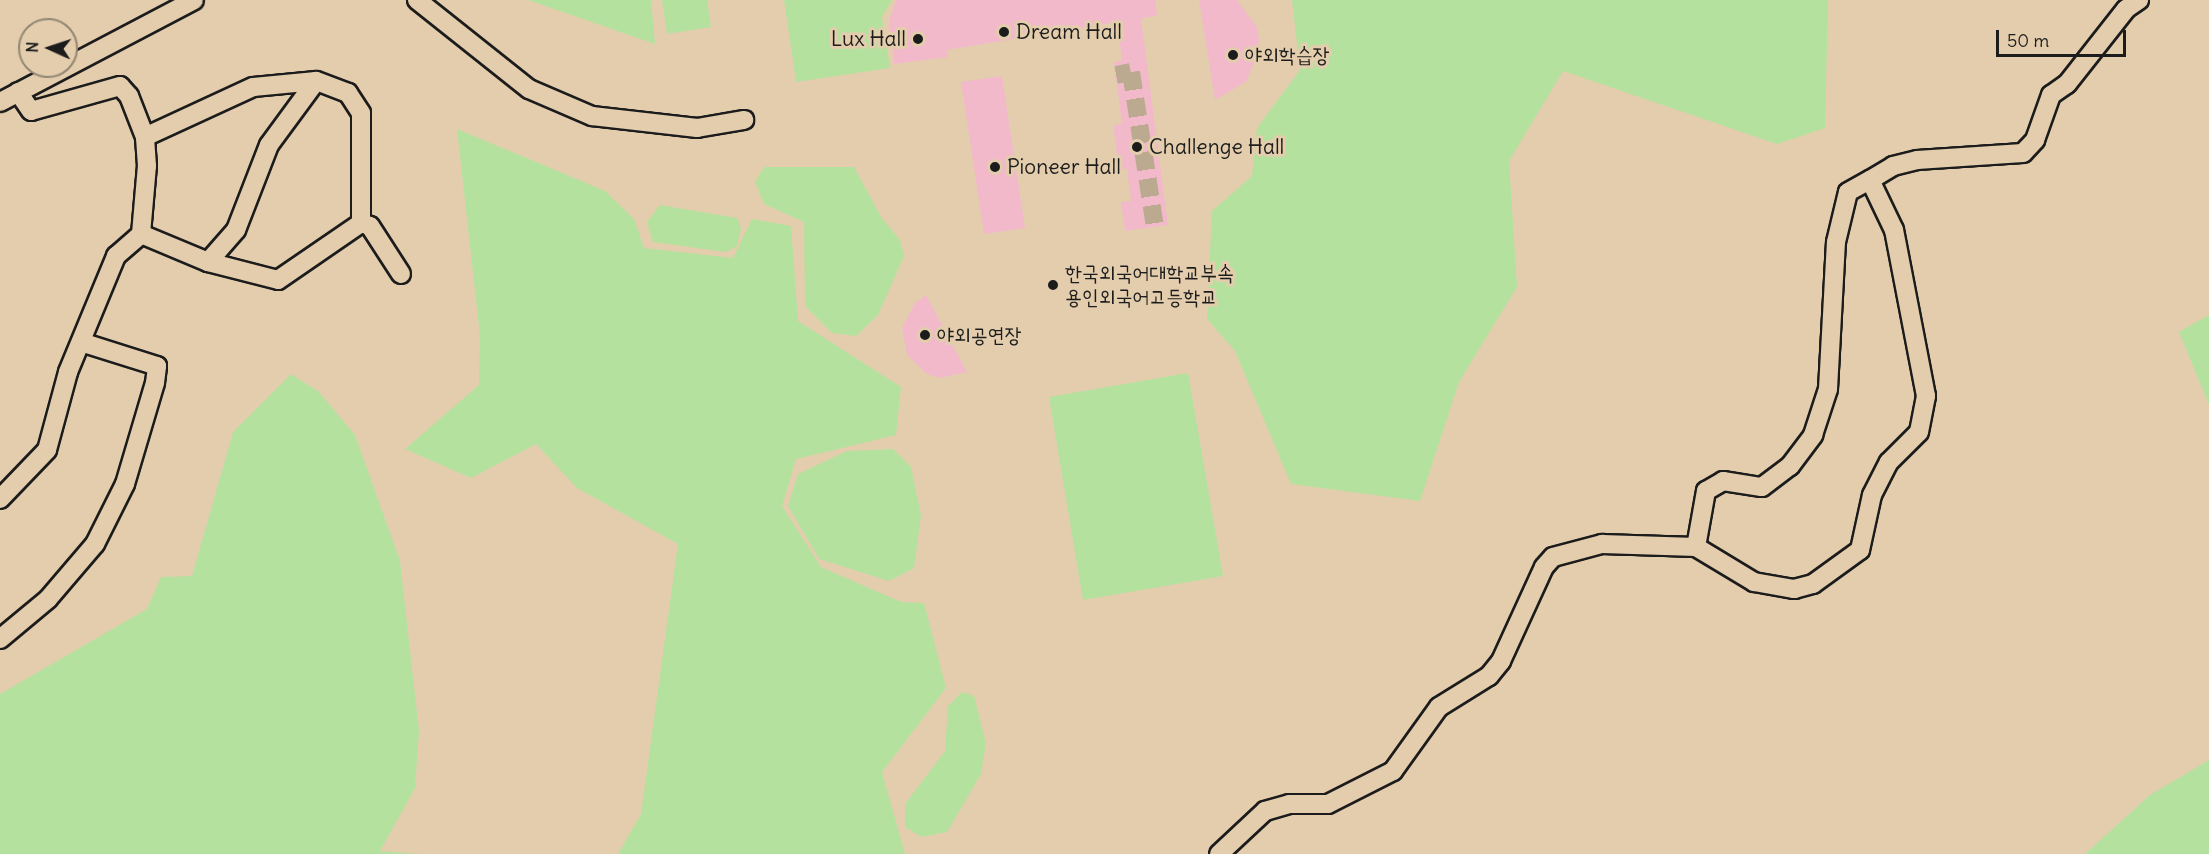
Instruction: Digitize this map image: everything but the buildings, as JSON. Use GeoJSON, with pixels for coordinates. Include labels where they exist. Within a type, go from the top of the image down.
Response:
{"type":"FeatureCollection","features":[{"type":"Feature","properties":{"kind":"street"},"geometry":{"type":"LineString","coordinates":[[0,102],[194,0]]}},
{"type":"Feature","properties":{"kind":"street"},"geometry":{"type":"LineString","coordinates":[[417,0],[529,89],[592,117],[696,128],[744,120]]}},
{"type":"Feature","properties":{"kind":"street"},"geometry":{"type":"LineString","coordinates":[[1696,547],[1706,491],[1723,481],[1762,487],[1790,466],[1813,435],[1828,389],[1836,242],[1848,192],[1893,166],[1917,160],[2023,153],[2035,140],[2051,95],[2067,84],[2126,9],[2139,0]]}},
{"type":"Feature","properties":{"kind":"street"},"geometry":{"type":"LineString","coordinates":[[146,137],[253,87],[316,81],[348,93],[361,113],[361,223]]}},
{"type":"Feature","properties":{"kind":"street"},"geometry":{"type":"LineString","coordinates":[[208,262],[236,230],[269,145],[316,81]]}},
{"type":"Feature","properties":{"kind":"street"},"geometry":{"type":"LineString","coordinates":[[0,499],[47,450],[68,372],[84,343],[116,256],[141,234],[146,137],[129,96],[120,86],[31,111],[18,92]]}},
{"type":"Feature","properties":{"kind":"street"},"geometry":{"type":"LineString","coordinates":[[1219,854],[1265,811],[1289,804],[1328,804],[1393,771],[1439,708],[1489,676],[1502,661],[1544,567],[1553,557],[1602,544],[1696,547],[1764,586],[1794,590],[1813,584],[1860,550],[1867,535],[1869,505],[1881,474],[1919,432],[1925,409],[1924,373],[1894,230],[1870,180]]}},
{"type":"Feature","properties":{"kind":"street"},"geometry":{"type":"LineString","coordinates":[[141,234],[208,262],[278,280],[361,223]]}},
{"type":"Feature","properties":{"kind":"street"},"geometry":{"type":"LineString","coordinates":[[361,223],[370,226],[401,274]]}},
{"type":"Feature","properties":{"kind":"street"},"geometry":{"type":"LineString","coordinates":[[0,639],[48,599],[95,544],[125,484],[155,382],[157,366],[84,343]]}},
{"type":"Feature","properties":{"kind":"green space"},"geometry":{"type":"Polygon","coordinates":[[[528,0],[651,0],[655,44],[528,0]]]}},
{"type":"Feature","properties":{"kind":"green space"},"geometry":{"type":"Polygon","coordinates":[[[662,0],[707,0],[711,27],[667,34],[662,0]]]}},
{"type":"Feature","properties":{"kind":"green space"},"geometry":{"type":"Polygon","coordinates":[[[784,0],[892,0],[882,17],[890,68],[796,82],[784,0]]]}},
{"type":"Feature","properties":{"kind":"green space"},"geometry":{"type":"Polygon","coordinates":[[[1292,0],[1828,0],[1825,128],[1777,144],[1563,71],[1509,161],[1517,287],[1459,382],[1420,501],[1291,484],[1235,351],[1207,319],[1212,211],[1252,176],[1257,128],[1300,70],[1292,0]]]}},
{"type":"Feature","properties":{"kind":"green space"},"geometry":{"type":"Polygon","coordinates":[[[457,129],[605,191],[634,219],[644,248],[733,258],[752,219],[791,226],[798,321],[901,387],[896,435],[796,459],[782,506],[821,567],[901,602],[924,603],[946,688],[882,772],[905,854],[618,854],[641,814],[678,544],[577,488],[536,444],[471,478],[405,449],[479,385],[480,336],[457,129]]]}},
{"type":"Feature","properties":{"kind":"green space"},"geometry":{"type":"Polygon","coordinates":[[[764,167],[854,167],[881,217],[900,240],[904,256],[878,315],[856,336],[832,333],[805,306],[804,222],[764,204],[755,182],[764,167]]]}},
{"type":"Feature","properties":{"kind":"green space"},"geometry":{"type":"Polygon","coordinates":[[[660,205],[737,218],[741,228],[737,246],[726,252],[653,242],[647,222],[660,205]]]}},
{"type":"Feature","properties":{"kind":"green space"},"geometry":{"type":"Polygon","coordinates":[[[2209,315],[2209,405],[2179,332],[2209,315]]]}},
{"type":"Feature","properties":{"kind":"green space"},"geometry":{"type":"Polygon","coordinates":[[[1188,373],[1223,576],[1083,600],[1049,397],[1188,373]]]}},
{"type":"Feature","properties":{"kind":"green space"},"geometry":{"type":"Polygon","coordinates":[[[291,374],[319,392],[355,435],[400,561],[419,731],[415,788],[380,851],[419,854],[0,854],[0,694],[147,609],[161,577],[192,576],[233,432],[291,374]]]}},
{"type":"Feature","properties":{"kind":"green space"},"geometry":{"type":"Polygon","coordinates":[[[893,449],[911,467],[921,515],[914,568],[889,581],[819,559],[788,506],[798,474],[847,451],[893,449]]]}},
{"type":"Feature","properties":{"kind":"green space"},"geometry":{"type":"Polygon","coordinates":[[[962,692],[974,696],[986,743],[981,774],[947,832],[922,837],[905,827],[905,804],[945,751],[948,706],[962,692]]]}},
{"type":"Feature","properties":{"kind":"green space"},"geometry":{"type":"Polygon","coordinates":[[[2209,760],[2209,854],[2085,854],[2150,795],[2209,760]]]}},
{"type":"Feature","properties":{"kind":"tunnel"},"geometry":{"type":"LineString","coordinates":[[1116,75],[1131,72],[1155,227]]}},
{"type":"Feature","properties":{"kind":"place","name":"Dream Hall"},"geometry":{"type":"Point","coordinates":[1004,32]}},
{"type":"Feature","properties":{"kind":"place","name":"Lux Hall"},"geometry":{"type":"Point","coordinates":[918,39]}},
{"type":"Feature","properties":{"kind":"place","name":"야외학습장"},"geometry":{"type":"Point","coordinates":[1233,55]}},
{"type":"Feature","properties":{"kind":"place","name":"Challenge Hall"},"geometry":{"type":"Point","coordinates":[1137,147]}},
{"type":"Feature","properties":{"kind":"place","name":"Pioneer Hall"},"geometry":{"type":"Point","coordinates":[995,167]}},
{"type":"Feature","properties":{"kind":"place","name":"한국외국어대학교부속 용인외국어고등학교"},"geometry":{"type":"Point","coordinates":[1053,285]}},
{"type":"Feature","properties":{"kind":"place","name":"야외공연장"},"geometry":{"type":"Point","coordinates":[925,335]}}]}
